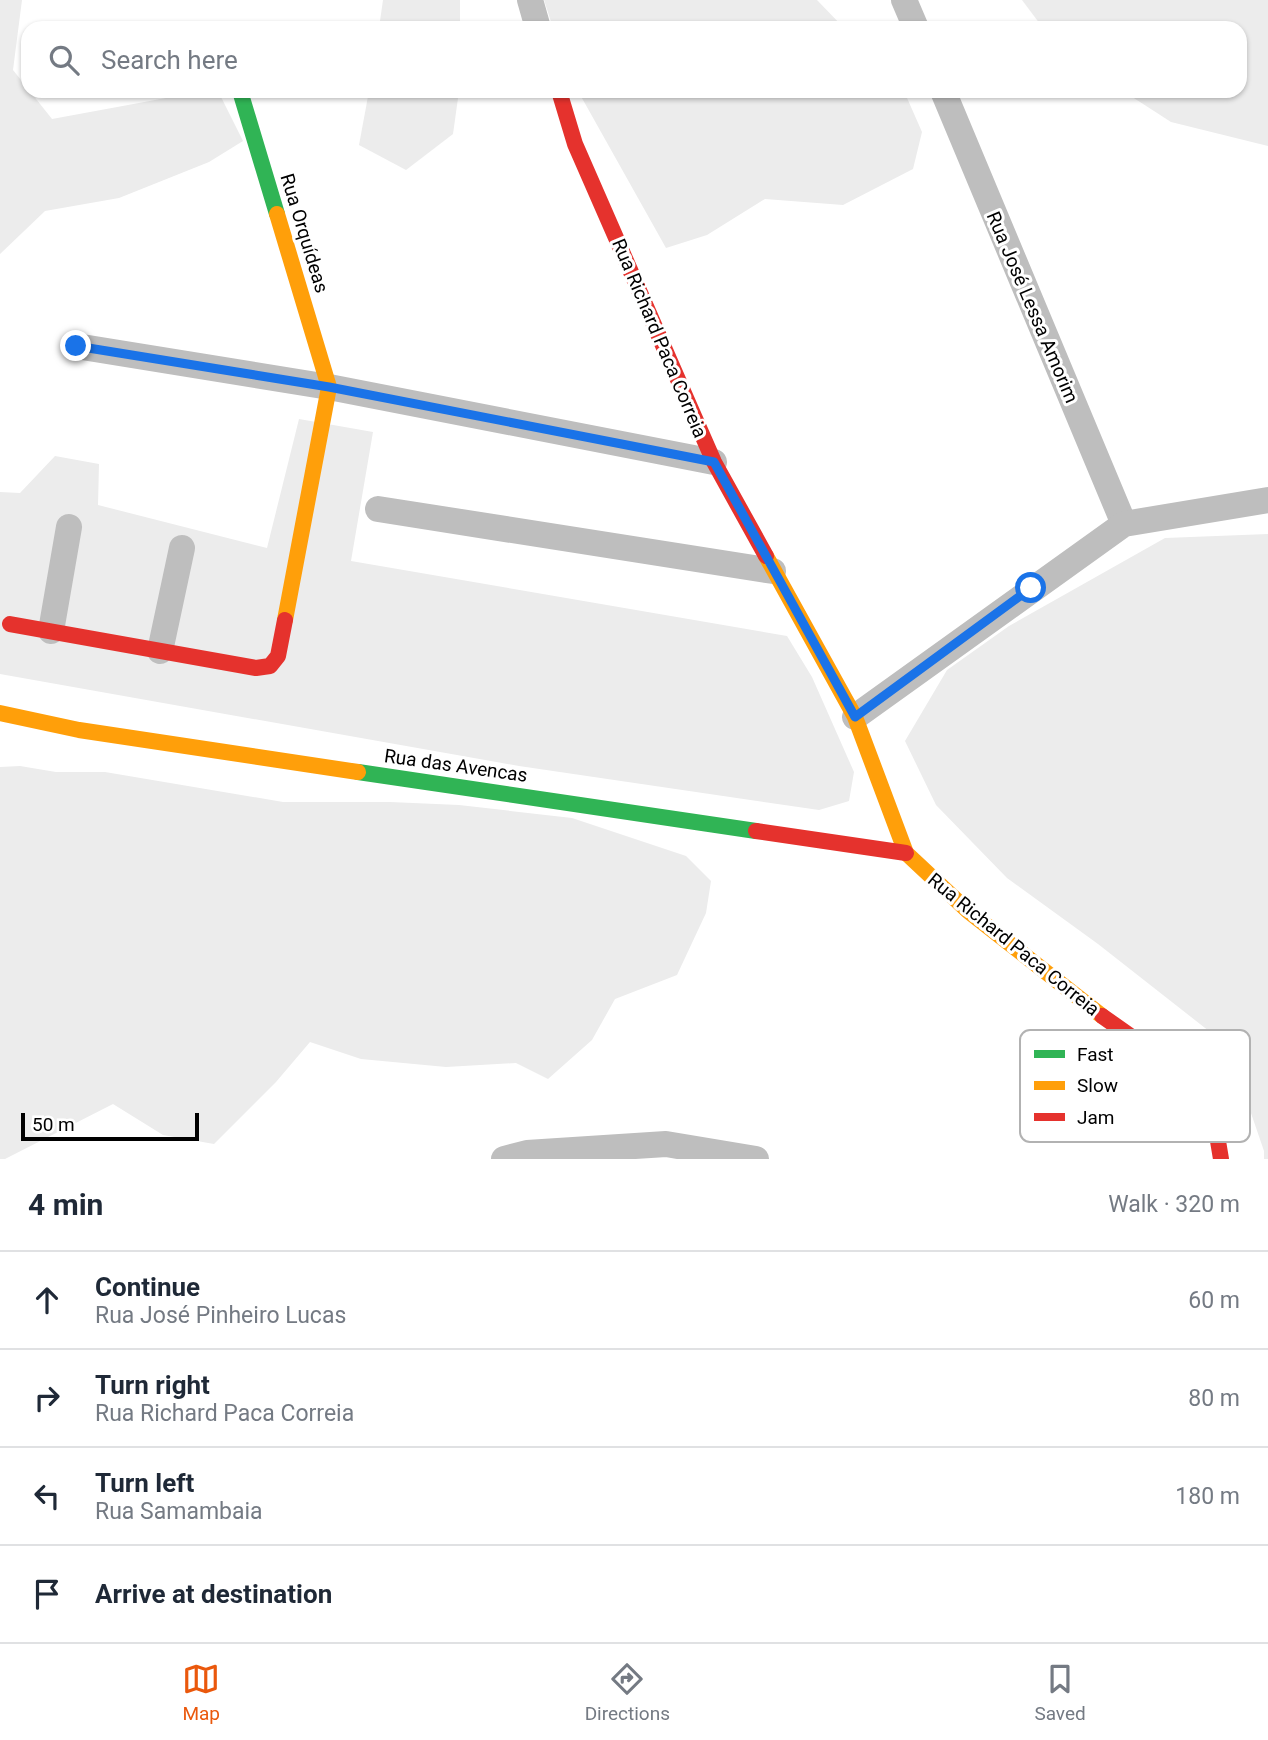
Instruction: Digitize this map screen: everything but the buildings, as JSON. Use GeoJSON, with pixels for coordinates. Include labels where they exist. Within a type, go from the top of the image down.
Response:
{"type":"FeatureCollection","features":[{"type":"Feature","properties":{"kind":"street"},"geometry":{"type":"LineString","coordinates":[[530,0],[536,21]]}},
{"type":"Feature","properties":{"kind":"street"},"geometry":{"type":"LineString","coordinates":[[904,0],[913,21]]}},
{"type":"Feature","properties":{"kind":"street","name":"Rua Orquídeas"},"geometry":{"type":"LineString","coordinates":[[242,98],[329,387]]}},
{"type":"Feature","properties":{"kind":"street","name":"Rua Richard Paca Correia"},"geometry":{"type":"LineString","coordinates":[[561,98],[575,144],[714,462],[855,717],[906,853],[968,912],[1122,1030]]}},
{"type":"Feature","properties":{"kind":"street","name":"Rua José Lessa Amorim"},"geometry":{"type":"LineString","coordinates":[[946,98],[1124,524]]}},
{"type":"Feature","properties":{"kind":"street"},"geometry":{"type":"LineString","coordinates":[[76,346],[329,387],[714,462]]}},
{"type":"Feature","properties":{"kind":"street"},"geometry":{"type":"LineString","coordinates":[[10,624],[256,668],[270,666],[278,656],[329,387]]}},
{"type":"Feature","properties":{"kind":"street"},"geometry":{"type":"LineString","coordinates":[[855,717],[1124,524],[1268,500]]}},
{"type":"Feature","properties":{"kind":"street"},"geometry":{"type":"LineString","coordinates":[[377,509],[773,571]]}},
{"type":"Feature","properties":{"kind":"street"},"geometry":{"type":"LineString","coordinates":[[51,631],[69,527]]}},
{"type":"Feature","properties":{"kind":"street"},"geometry":{"type":"LineString","coordinates":[[160,651],[182,548]]}},
{"type":"Feature","properties":{"kind":"street","name":"Rua das Avencas"},"geometry":{"type":"LineString","coordinates":[[0,713],[79,730],[906,853]]}},
{"type":"Feature","properties":{"kind":"street"},"geometry":{"type":"LineString","coordinates":[[504,1159],[527,1153],[666,1144],[756,1159]]}},
{"type":"Feature","properties":{"kind":"shaded area"},"geometry":{"type":"Polygon","coordinates":[[[0,0],[22,0],[13,70],[21,80],[21,98],[35,98],[52,119],[166,98],[222,98],[243,141],[209,162],[119,198],[45,211],[0,254],[0,0]]]}},
{"type":"Feature","properties":{"kind":"shaded area"},"geometry":{"type":"Polygon","coordinates":[[[383,0],[460,0],[460,21],[380,21],[383,0]]]}},
{"type":"Feature","properties":{"kind":"shaded area"},"geometry":{"type":"Polygon","coordinates":[[[544,0],[817,0],[837,21],[551,21],[544,0]]]}},
{"type":"Feature","properties":{"kind":"shaded area"},"geometry":{"type":"Polygon","coordinates":[[[1022,0],[1268,0],[1268,146],[1171,122],[1134,98],[1247,98],[1247,21],[1038,21],[1022,0]]]}},
{"type":"Feature","properties":{"kind":"shaded area"},"geometry":{"type":"Polygon","coordinates":[[[368,98],[458,98],[453,134],[406,170],[359,145],[368,98]]]}},
{"type":"Feature","properties":{"kind":"shaded area"},"geometry":{"type":"Polygon","coordinates":[[[582,98],[907,98],[922,132],[913,169],[843,205],[765,199],[707,235],[666,248],[582,98]]]}},
{"type":"Feature","properties":{"kind":"shaded area"},"geometry":{"type":"Polygon","coordinates":[[[299,419],[373,432],[351,561],[787,636],[812,677],[854,772],[849,801],[819,810],[519,766],[0,674],[0,492],[20,493],[55,456],[99,464],[98,505],[267,548],[299,419]]]}},
{"type":"Feature","properties":{"kind":"shaded area"},"geometry":{"type":"Polygon","coordinates":[[[1268,534],[1268,1159],[1264,1159],[1264,1151],[1250,1110],[1250,1030],[1208,1030],[1098,944],[1007,878],[936,805],[905,741],[947,670],[1009,626],[1165,538],[1268,534]]]}},
{"type":"Feature","properties":{"kind":"shaded area"},"geometry":{"type":"Polygon","coordinates":[[[20,766],[56,772],[105,772],[283,802],[459,805],[572,818],[686,856],[711,881],[706,913],[677,975],[615,999],[592,1040],[548,1079],[516,1063],[446,1067],[361,1059],[310,1042],[276,1082],[214,1144],[163,1135],[113,1104],[5,1159],[0,1159],[0,767],[20,766]]]}},
{"type":"Feature","properties":{"kind":"traffic: fast"},"geometry":{"type":"LineString","coordinates":[[242,98],[277,214]]}},
{"type":"Feature","properties":{"kind":"traffic: fast"},"geometry":{"type":"LineString","coordinates":[[358,772],[756,831]]}},
{"type":"Feature","properties":{"kind":"traffic: slow"},"geometry":{"type":"LineString","coordinates":[[277,214],[329,387],[285,620]]}},
{"type":"Feature","properties":{"kind":"traffic: slow"},"geometry":{"type":"LineString","coordinates":[[766,556],[855,717],[906,853],[968,911],[1102,1016]]}},
{"type":"Feature","properties":{"kind":"traffic: slow"},"geometry":{"type":"LineString","coordinates":[[0,713],[79,730],[358,772]]}},
{"type":"Feature","properties":{"kind":"traffic: jam"},"geometry":{"type":"LineString","coordinates":[[561,98],[575,144],[714,462],[766,556]]}},
{"type":"Feature","properties":{"kind":"traffic: jam"},"geometry":{"type":"LineString","coordinates":[[10,624],[256,668],[270,666],[278,656],[285,620]]}},
{"type":"Feature","properties":{"kind":"traffic: jam"},"geometry":{"type":"LineString","coordinates":[[756,831],[906,853]]}},
{"type":"Feature","properties":{"kind":"traffic: jam"},"geometry":{"type":"LineString","coordinates":[[1102,1016],[1122,1030]]}},
{"type":"Feature","properties":{"kind":"traffic: jam"},"geometry":{"type":"LineString","coordinates":[[1218,1142],[1221,1159]]}},
{"type":"Feature","properties":{"kind":"route"},"geometry":{"type":"LineString","coordinates":[[76,346],[329,387],[714,462],[855,717],[1031,588]]}}]}
